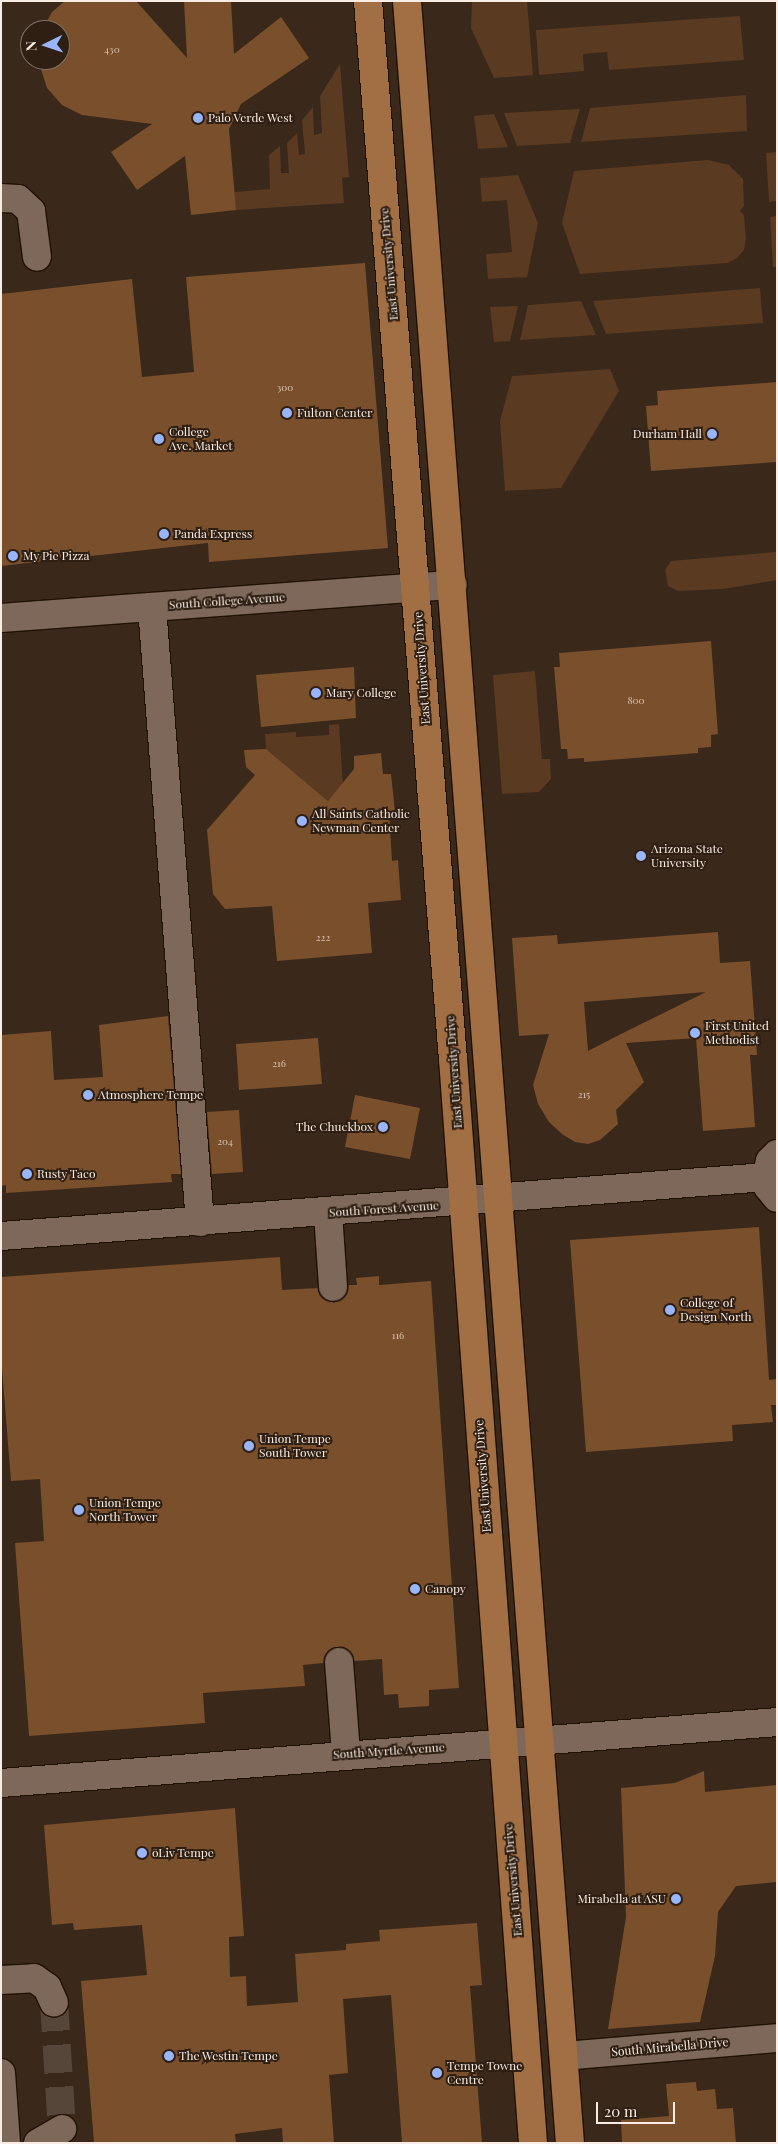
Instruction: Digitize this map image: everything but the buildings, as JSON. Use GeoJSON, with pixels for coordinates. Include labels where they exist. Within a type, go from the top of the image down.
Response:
{"type":"FeatureCollection","features":[{"type":"Feature","properties":{"kind":"main road","name":"East University Drive"},"geometry":{"type":"LineString","coordinates":[[368,1],[416,588],[533,2143]]}},
{"type":"Feature","properties":{"kind":"main road"},"geometry":{"type":"LineString","coordinates":[[407,1],[541,1741],[570,2143]]}},
{"type":"Feature","properties":{"kind":"main road"},"geometry":{"type":"LineString","coordinates":[[387,234],[425,229]]}},
{"type":"Feature","properties":{"kind":"street"},"geometry":{"type":"LineString","coordinates":[[1,198],[18,199],[31,211],[37,257]]}},
{"type":"Feature","properties":{"kind":"street","name":"South College Avenue"},"geometry":{"type":"LineString","coordinates":[[1,618],[453,585]]}},
{"type":"Feature","properties":{"kind":"street"},"geometry":{"type":"LineString","coordinates":[[152,607],[200,1222]]}},
{"type":"Feature","properties":{"kind":"street","name":"South Forest Avenue"},"geometry":{"type":"LineString","coordinates":[[1,1236],[463,1203],[773,1176]]}},
{"type":"Feature","properties":{"kind":"street"},"geometry":{"type":"LineString","coordinates":[[328,1213],[333,1287]]}},
{"type":"Feature","properties":{"kind":"street"},"geometry":{"type":"LineString","coordinates":[[339,1662],[346,1754]]}},
{"type":"Feature","properties":{"kind":"street","name":"South Myrtle Avenue"},"geometry":{"type":"LineString","coordinates":[[1,1783],[346,1754],[777,1722]]}},
{"type":"Feature","properties":{"kind":"street"},"geometry":{"type":"LineString","coordinates":[[1,1980],[46,1986]]}},
{"type":"Feature","properties":{"kind":"street","name":"South Mirabella Drive"},"geometry":{"type":"LineString","coordinates":[[564,2056],[777,2038]]}},
{"type":"Feature","properties":{"kind":"street"},"geometry":{"type":"LineString","coordinates":[[1,2073],[6,2143]]}},
{"type":"Feature","properties":{"kind":"street"},"geometry":{"type":"LineString","coordinates":[[38,2143],[62,2129]]}},
{"type":"Feature","properties":{"kind":"shaded area"},"geometry":{"type":"Polygon","coordinates":[[[472,1],[527,1],[533,75],[494,78],[471,28],[472,1]]]}},
{"type":"Feature","properties":{"kind":"shaded area"},"geometry":{"type":"Polygon","coordinates":[[[740,16],[744,60],[609,70],[607,52],[583,54],[584,71],[539,75],[536,30],[740,16]]]}},
{"type":"Feature","properties":{"kind":"shaded area"},"geometry":{"type":"Polygon","coordinates":[[[340,64],[349,177],[342,178],[344,203],[236,210],[234,192],[270,189],[269,155],[280,146],[281,173],[289,173],[287,143],[297,133],[299,155],[305,154],[302,120],[313,107],[314,135],[322,133],[320,96],[340,64]]]}},
{"type":"Feature","properties":{"kind":"shaded area"},"geometry":{"type":"Polygon","coordinates":[[[746,95],[747,131],[581,142],[590,108],[746,95]]]}},
{"type":"Feature","properties":{"kind":"shaded area"},"geometry":{"type":"Polygon","coordinates":[[[580,109],[570,143],[517,146],[504,113],[580,109]]]}},
{"type":"Feature","properties":{"kind":"shaded area"},"geometry":{"type":"Polygon","coordinates":[[[494,114],[508,147],[478,149],[474,116],[494,114]]]}},
{"type":"Feature","properties":{"kind":"shaded area"},"geometry":{"type":"Polygon","coordinates":[[[777,152],[777,201],[769,202],[766,153],[777,152]]]}},
{"type":"Feature","properties":{"kind":"shaded area"},"geometry":{"type":"Polygon","coordinates":[[[708,160],[729,165],[743,179],[744,206],[740,211],[744,215],[746,239],[744,250],[737,258],[727,263],[580,274],[562,223],[574,171],[708,160]]]}},
{"type":"Feature","properties":{"kind":"shaded area"},"geometry":{"type":"Polygon","coordinates":[[[518,175],[538,223],[527,277],[488,279],[486,254],[512,252],[507,200],[482,202],[480,178],[518,175]]]}},
{"type":"Feature","properties":{"kind":"shaded area"},"geometry":{"type":"Polygon","coordinates":[[[777,216],[777,267],[773,267],[770,217],[777,216]]]}},
{"type":"Feature","properties":{"kind":"shaded area"},"geometry":{"type":"Polygon","coordinates":[[[760,288],[763,323],[606,334],[593,301],[760,288]]]}},
{"type":"Feature","properties":{"kind":"shaded area"},"geometry":{"type":"Polygon","coordinates":[[[581,301],[596,335],[520,340],[528,305],[581,301]]]}},
{"type":"Feature","properties":{"kind":"shaded area"},"geometry":{"type":"Polygon","coordinates":[[[518,306],[510,341],[494,342],[490,307],[518,306]]]}},
{"type":"Feature","properties":{"kind":"shaded area"},"geometry":{"type":"Polygon","coordinates":[[[610,369],[619,391],[561,488],[505,491],[500,421],[512,376],[610,369]]]}},
{"type":"Feature","properties":{"kind":"shaded area"},"geometry":{"type":"Polygon","coordinates":[[[777,552],[777,580],[723,589],[678,591],[668,586],[665,570],[671,561],[777,552]]]}},
{"type":"Feature","properties":{"kind":"shaded area"},"geometry":{"type":"Polygon","coordinates":[[[535,671],[542,759],[550,759],[551,779],[539,792],[502,794],[493,675],[535,671]]]}},
{"type":"Feature","properties":{"kind":"shaded area"},"geometry":{"type":"Polygon","coordinates":[[[339,724],[343,784],[328,801],[266,749],[265,734],[296,732],[296,737],[329,735],[329,725],[339,724]]]}},
{"type":"Feature","properties":{"kind":"tunnel"},"geometry":{"type":"LineString","coordinates":[[54,2003],[62,2129]]}},
{"type":"Feature","properties":{"kind":"place","name":"Palo Verde West"},"geometry":{"type":"Point","coordinates":[198,118]}},
{"type":"Feature","properties":{"kind":"place","name":"Fulton Center"},"geometry":{"type":"Point","coordinates":[287,413]}},
{"type":"Feature","properties":{"kind":"place","name":"Durham Hall"},"geometry":{"type":"Point","coordinates":[712,434]}},
{"type":"Feature","properties":{"kind":"place","name":"College Ave. Market"},"geometry":{"type":"Point","coordinates":[159,439]}},
{"type":"Feature","properties":{"kind":"place","name":"Panda Express"},"geometry":{"type":"Point","coordinates":[164,534]}},
{"type":"Feature","properties":{"kind":"place","name":"My Pie Pizza"},"geometry":{"type":"Point","coordinates":[13,556]}},
{"type":"Feature","properties":{"kind":"place","name":"Mary College"},"geometry":{"type":"Point","coordinates":[316,693]}},
{"type":"Feature","properties":{"kind":"place","name":"All Saints Catholic Newman Center"},"geometry":{"type":"Point","coordinates":[302,821]}},
{"type":"Feature","properties":{"kind":"place","name":"Arizona State University"},"geometry":{"type":"Point","coordinates":[641,856]}},
{"type":"Feature","properties":{"kind":"place","name":"First United Methodist"},"geometry":{"type":"Point","coordinates":[695,1033]}},
{"type":"Feature","properties":{"kind":"place","name":"Atmosphere Tempe"},"geometry":{"type":"Point","coordinates":[88,1095]}},
{"type":"Feature","properties":{"kind":"place","name":"The Chuckbox"},"geometry":{"type":"Point","coordinates":[383,1127]}},
{"type":"Feature","properties":{"kind":"place","name":"Rusty Taco"},"geometry":{"type":"Point","coordinates":[27,1174]}},
{"type":"Feature","properties":{"kind":"place","name":"College of Design North"},"geometry":{"type":"Point","coordinates":[670,1310]}},
{"type":"Feature","properties":{"kind":"place","name":"Union Tempe South Tower"},"geometry":{"type":"Point","coordinates":[249,1446]}},
{"type":"Feature","properties":{"kind":"place","name":"Union Tempe North Tower"},"geometry":{"type":"Point","coordinates":[79,1510]}},
{"type":"Feature","properties":{"kind":"place","name":"Canopy"},"geometry":{"type":"Point","coordinates":[415,1589]}},
{"type":"Feature","properties":{"kind":"place","name":"ōLiv Tempe"},"geometry":{"type":"Point","coordinates":[142,1853]}},
{"type":"Feature","properties":{"kind":"place","name":"Mirabella at ASU"},"geometry":{"type":"Point","coordinates":[676,1899]}},
{"type":"Feature","properties":{"kind":"place","name":"The Westin Tempe"},"geometry":{"type":"Point","coordinates":[169,2056]}},
{"type":"Feature","properties":{"kind":"place","name":"Tempe Towne Centre"},"geometry":{"type":"Point","coordinates":[437,2073]}}]}
